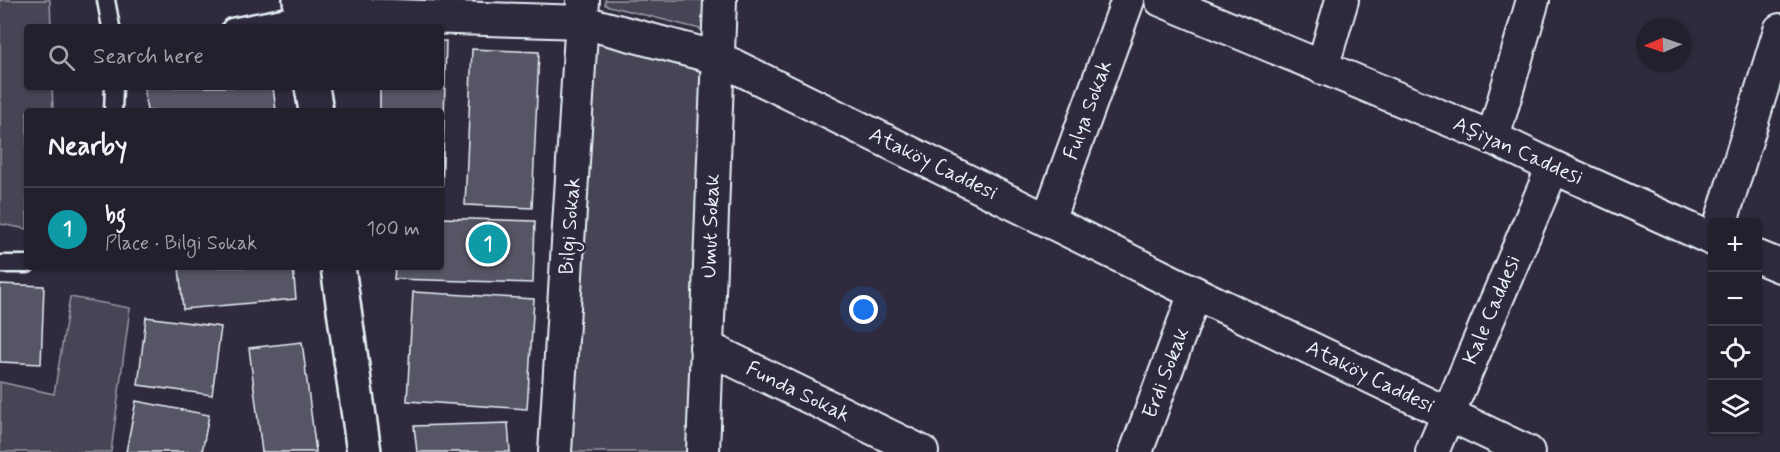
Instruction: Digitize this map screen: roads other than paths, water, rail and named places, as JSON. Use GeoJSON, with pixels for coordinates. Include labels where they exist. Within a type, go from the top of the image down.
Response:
{"type":"FeatureCollection","features":[{"type":"Feature","properties":{"kind":"street","name":"Umut Sokak"},"geometry":{"type":"LineString","coordinates":[[703,452],[720,0]]}},
{"type":"Feature","properties":{"kind":"street","name":"Fulya Sokak"},"geometry":{"type":"LineString","coordinates":[[1048,220],[1128,0]]}},
{"type":"Feature","properties":{"kind":"street","name":"Aşiyan Caddesi"},"geometry":{"type":"LineString","coordinates":[[1161,0],[1493,138],[1708,237]]}},
{"type":"Feature","properties":{"kind":"street"},"geometry":{"type":"LineString","coordinates":[[1322,68],[1342,0]]}},
{"type":"Feature","properties":{"kind":"street"},"geometry":{"type":"LineString","coordinates":[[1493,138],[1533,0]]}},
{"type":"Feature","properties":{"kind":"street","name":"Ataköy Caddesi"},"geometry":{"type":"LineString","coordinates":[[302,13],[583,11],[718,58],[1196,293],[1527,452]]}},
{"type":"Feature","properties":{"kind":"street","name":"Bilgi Sokak"},"geometry":{"type":"LineString","coordinates":[[555,452],[583,11]]}},
{"type":"Feature","properties":{"kind":"street"},"geometry":{"type":"LineString","coordinates":[[1722,218],[1780,30]]}},
{"type":"Feature","properties":{"kind":"street"},"geometry":{"type":"LineString","coordinates":[[312,90],[316,108]]}},
{"type":"Feature","properties":{"kind":"street","name":"Kale Caddesi"},"geometry":{"type":"LineString","coordinates":[[1432,452],[1553,167]]}},
{"type":"Feature","properties":{"kind":"street"},"geometry":{"type":"LineString","coordinates":[[1762,259],[1780,266]]}},
{"type":"Feature","properties":{"kind":"street"},"geometry":{"type":"LineString","coordinates":[[338,270],[364,452]]}},
{"type":"Feature","properties":{"kind":"street","name":"Erdi Sokak"},"geometry":{"type":"LineString","coordinates":[[1136,452],[1196,293]]}},
{"type":"Feature","properties":{"kind":"street","name":"Funda Sokak"},"geometry":{"type":"LineString","coordinates":[[706,347],[922,452]]}},
{"type":"Feature","properties":{"kind":"lane"},"geometry":{"type":"LineString","coordinates":[[106,0],[110,24]]}},
{"type":"Feature","properties":{"kind":"lane"},"geometry":{"type":"LineString","coordinates":[[246,24],[302,13]]}},
{"type":"Feature","properties":{"kind":"lane"},"geometry":{"type":"LineString","coordinates":[[113,108],[114,90]]}},
{"type":"Feature","properties":{"kind":"lane"},"geometry":{"type":"LineString","coordinates":[[0,264],[24,264]]}},
{"type":"Feature","properties":{"kind":"place","name":"bg"},"geometry":{"type":"Point","coordinates":[488,244]}}]}
